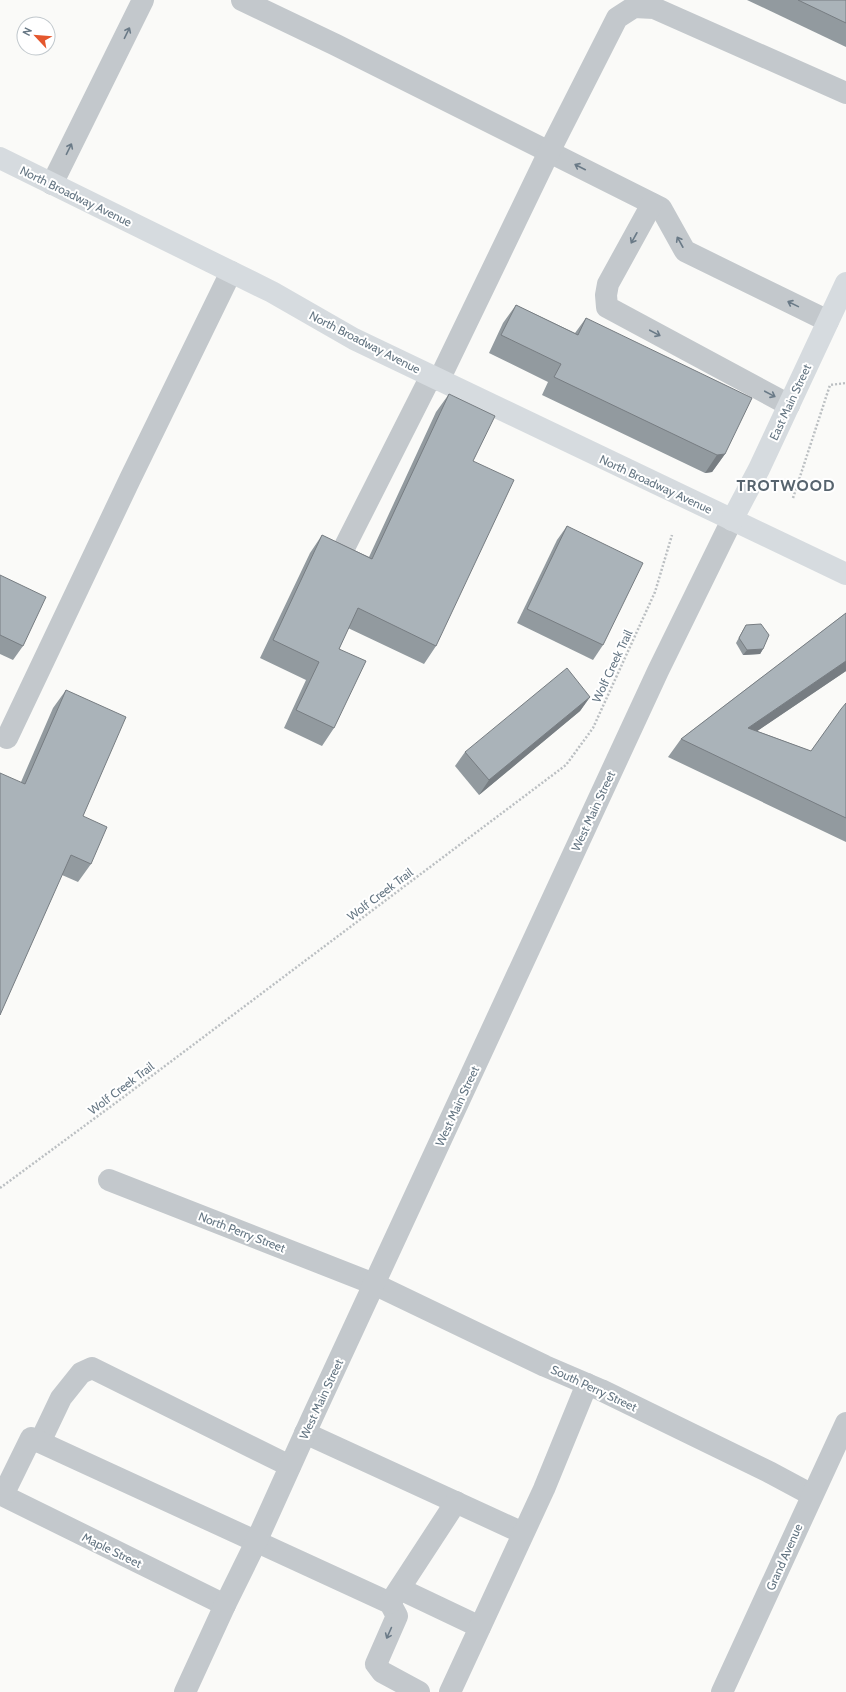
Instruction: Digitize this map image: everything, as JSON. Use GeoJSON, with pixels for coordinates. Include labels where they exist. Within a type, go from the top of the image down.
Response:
{"type":"FeatureCollection","features":[{"type":"Feature","properties":{"kind":"main road","name":"North Broadway Avenue"},"geometry":{"type":"LineString","coordinates":[[0,158],[272,292],[354,339],[846,574]]}},
{"type":"Feature","properties":{"kind":"main road","name":"East Main Street"},"geometry":{"type":"LineString","coordinates":[[732,520],[789,405],[846,283]]}},
{"type":"Feature","properties":{"kind":"street"},"geometry":{"type":"LineString","coordinates":[[52,184],[143,0]]}},
{"type":"Feature","properties":{"kind":"street"},"geometry":{"type":"LineString","coordinates":[[242,0],[336,45],[662,208],[685,251],[828,321]]}},
{"type":"Feature","properties":{"kind":"street"},"geometry":{"type":"LineString","coordinates":[[342,552],[435,378],[618,18],[634,6],[654,8],[846,93]]}},
{"type":"Feature","properties":{"kind":"street"},"geometry":{"type":"LineString","coordinates":[[652,204],[608,284],[606,295],[608,307],[789,405]]}},
{"type":"Feature","properties":{"kind":"street"},"geometry":{"type":"LineString","coordinates":[[7,738],[133,472],[231,272]]}},
{"type":"Feature","properties":{"kind":"street","name":"West Main Street"},"geometry":{"type":"LineString","coordinates":[[184,1692],[256,1542],[305,1433],[655,678],[732,520]]}},
{"type":"Feature","properties":{"kind":"street","name":"North Perry Street"},"geometry":{"type":"LineString","coordinates":[[109,1180],[374,1284]]}},
{"type":"Feature","properties":{"kind":"street","name":"South Perry Street"},"geometry":{"type":"LineString","coordinates":[[374,1284],[545,1366],[587,1384],[771,1473],[812,1495]]}},
{"type":"Feature","properties":{"kind":"street"},"geometry":{"type":"LineString","coordinates":[[40,1442],[61,1398],[81,1373],[92,1368],[290,1466]]}},
{"type":"Feature","properties":{"kind":"street"},"geometry":{"type":"LineString","coordinates":[[450,1692],[544,1489],[587,1384]]}},
{"type":"Feature","properties":{"kind":"street","name":"Grand Avenue"},"geometry":{"type":"LineString","coordinates":[[722,1692],[846,1424]]}},
{"type":"Feature","properties":{"kind":"street"},"geometry":{"type":"LineString","coordinates":[[305,1433],[523,1533]]}},
{"type":"Feature","properties":{"kind":"street"},"geometry":{"type":"LineString","coordinates":[[2,1494],[31,1438],[256,1542],[480,1627]]}},
{"type":"Feature","properties":{"kind":"street","name":"Maple Street"},"geometry":{"type":"LineString","coordinates":[[2,1494],[225,1605]]}},
{"type":"Feature","properties":{"kind":"street"},"geometry":{"type":"LineString","coordinates":[[419,1692],[382,1672],[376,1664],[397,1616],[395,1596],[456,1502]]}},
{"type":"Feature","properties":{"kind":"path"},"geometry":{"type":"LineString","coordinates":[[793,498],[830,385],[846,383]]}},
{"type":"Feature","properties":{"kind":"path","name":"Wolf Creek Trail"},"geometry":{"type":"LineString","coordinates":[[0,1188],[566,765],[593,728],[655,592],[672,535]]}},
{"type":"Feature","properties":{"kind":"building"},"geometry":{"type":"Polygon","coordinates":[[[798,0],[846,0],[846,23],[798,0]]]}},
{"type":"Feature","properties":{"kind":"building"},"geometry":{"type":"Polygon","coordinates":[[[516,305],[578,335],[586,318],[752,398],[725,454],[717,455],[554,377],[561,364],[501,335],[516,305]]]}},
{"type":"Feature","properties":{"kind":"building"},"geometry":{"type":"Polygon","coordinates":[[[449,394],[495,416],[473,461],[514,480],[436,646],[358,608],[339,649],[366,661],[334,728],[296,710],[319,662],[273,640],[322,535],[372,559],[449,394]]]}},
{"type":"Feature","properties":{"kind":"building"},"geometry":{"type":"Polygon","coordinates":[[[567,526],[643,563],[603,645],[527,609],[567,526]]]}},
{"type":"Feature","properties":{"kind":"building"},"geometry":{"type":"Polygon","coordinates":[[[0,575],[46,597],[23,646],[0,635],[0,575]]]}},
{"type":"Feature","properties":{"kind":"building"},"geometry":{"type":"Polygon","coordinates":[[[846,613],[846,661],[748,728],[811,751],[846,703],[846,818],[681,739],[846,613]]]}},
{"type":"Feature","properties":{"kind":"building"},"geometry":{"type":"Polygon","coordinates":[[[761,624],[769,635],[763,649],[747,650],[739,638],[746,625],[761,624]]]}},
{"type":"Feature","properties":{"kind":"building"},"geometry":{"type":"Polygon","coordinates":[[[567,668],[590,697],[489,780],[465,752],[567,668]]]}},
{"type":"Feature","properties":{"kind":"building"},"geometry":{"type":"Polygon","coordinates":[[[66,690],[126,717],[83,816],[107,827],[91,864],[71,855],[0,1015],[0,773],[25,784],[66,690]]]}},
{"type":"Feature","properties":{"kind":"district","name":"TROTWOOD"},"geometry":{"type":"Point","coordinates":[786,485]}}]}
